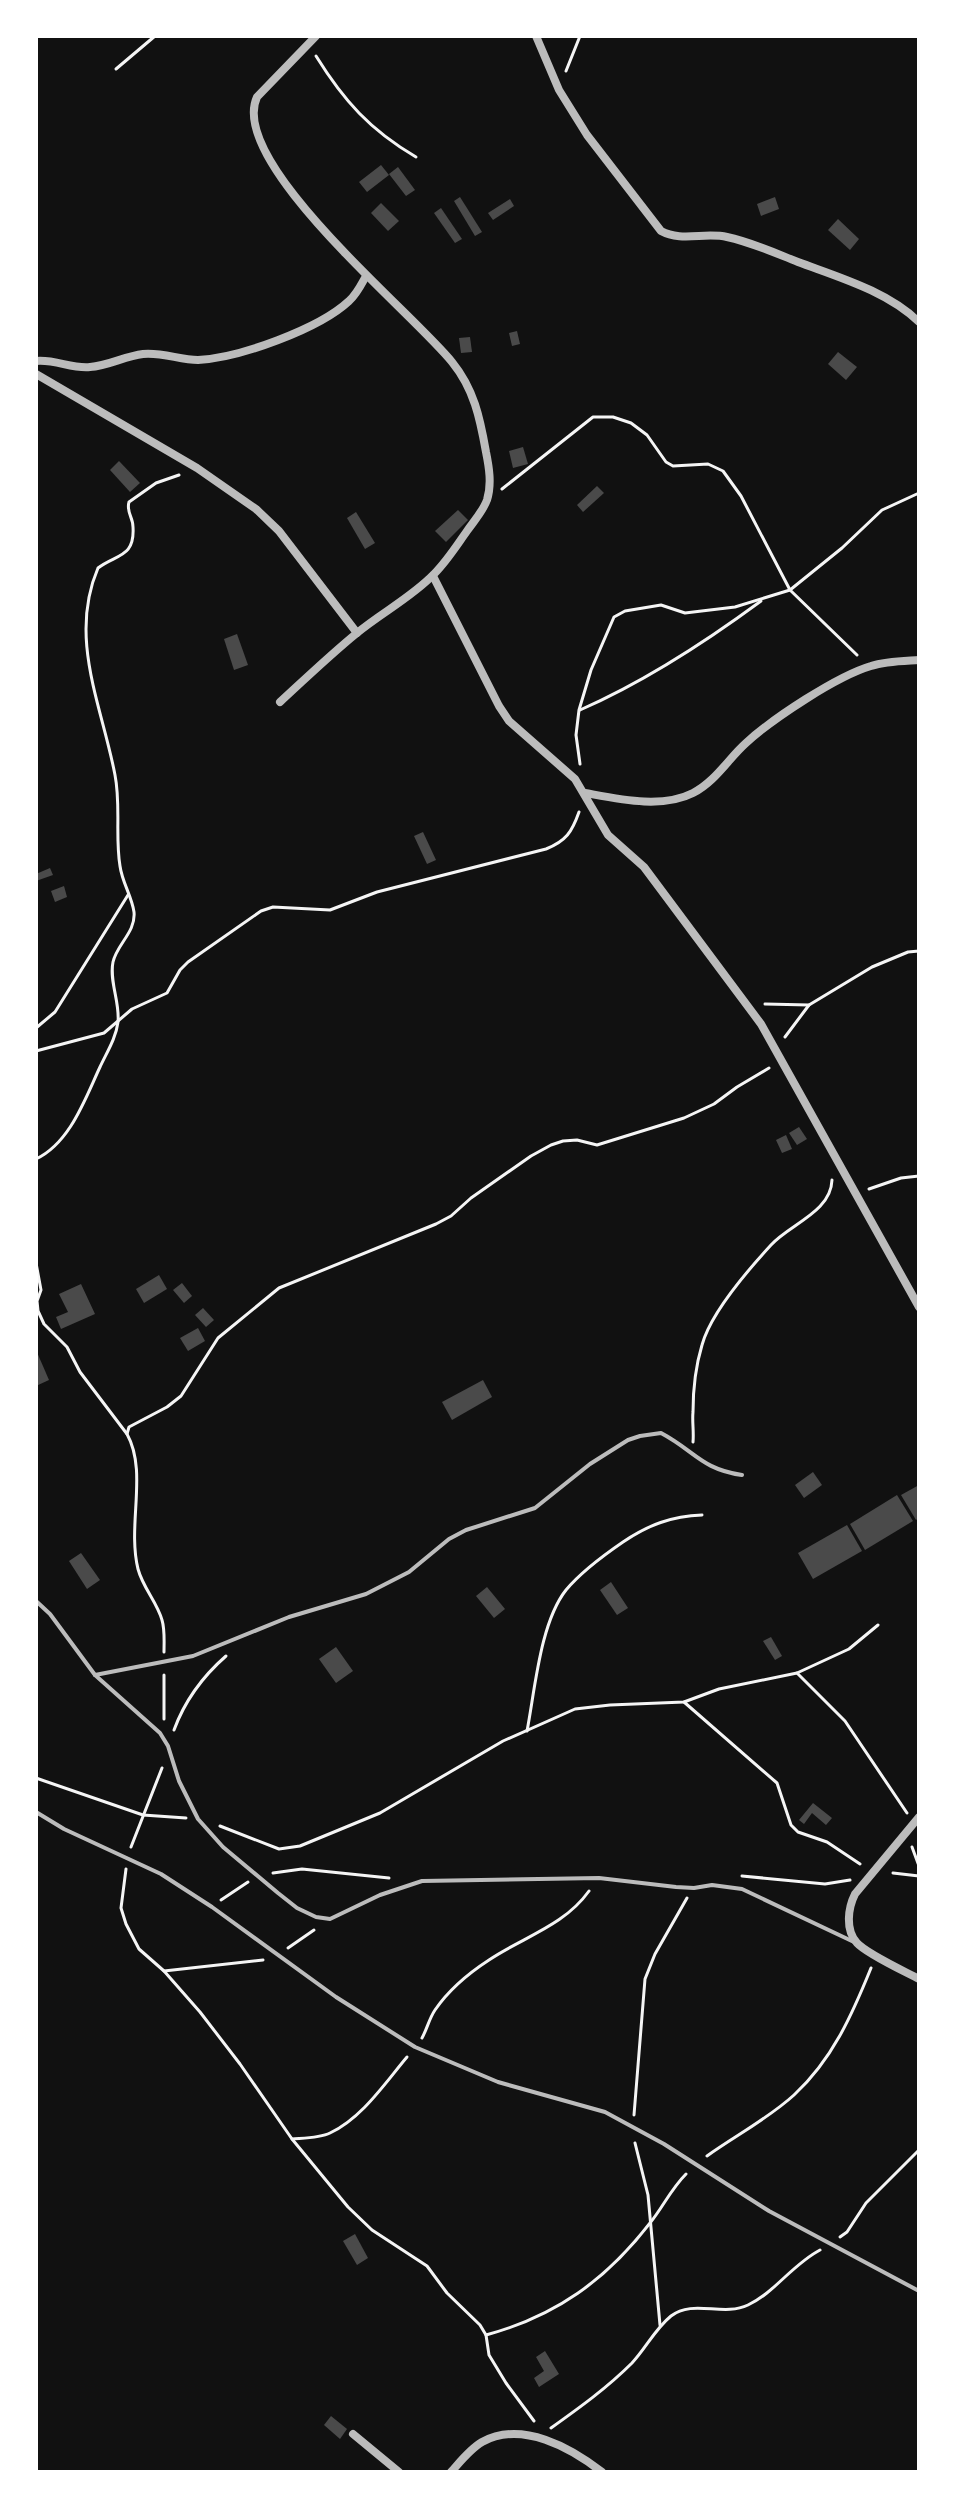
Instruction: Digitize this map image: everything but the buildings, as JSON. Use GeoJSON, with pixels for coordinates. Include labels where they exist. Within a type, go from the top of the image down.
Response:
{"type":"FeatureCollection","features":[{"type":"Feature","properties":{"kind":"street"},"geometry":{"type":"LineString","coordinates":[[280,702],[357,633],[433,576],[486,501],[489,468],[479,408],[452,361],[366,276],[276,172],[261,149],[253,127],[252,108],[257,97],[316,36]]}},
{"type":"Feature","properties":{"kind":"street"},"geometry":{"type":"LineString","coordinates":[[536,36],[559,90],[587,135],[661,231],[670,236],[725,236],[751,244],[866,288],[910,313],[919,322]]}},
{"type":"Feature","properties":{"kind":"street"},"geometry":{"type":"LineString","coordinates":[[36,361],[50,360],[86,368],[146,354],[193,360],[249,351],[339,309],[357,293],[366,276]]}},
{"type":"Feature","properties":{"kind":"street"},"geometry":{"type":"LineString","coordinates":[[36,374],[197,468],[256,509],[279,531],[357,633]]}},
{"type":"Feature","properties":{"kind":"street"},"geometry":{"type":"LineString","coordinates":[[433,576],[509,721],[562,766],[585,793],[608,835],[644,867],[776,1048],[919,1307]]}},
{"type":"Feature","properties":{"kind":"street"},"geometry":{"type":"LineString","coordinates":[[585,793],[656,802],[691,794],[715,778],[756,734],[825,688],[869,666],[919,660]]}},
{"type":"Feature","properties":{"kind":"street"},"geometry":{"type":"LineString","coordinates":[[919,1817],[855,1894],[849,1911],[849,1925],[856,1943],[919,1979]]}},
{"type":"Feature","properties":{"kind":"street"},"geometry":{"type":"LineString","coordinates":[[353,2434],[399,2472]]}},
{"type":"Feature","properties":{"kind":"street"},"geometry":{"type":"LineString","coordinates":[[451,2472],[487,2440],[521,2435],[554,2442],[586,2459],[602,2472]]}},
{"type":"Feature","properties":{"kind":"lane"},"geometry":{"type":"LineString","coordinates":[[95,1675],[193,1656],[289,1617],[366,1594],[386,1585],[466,1530],[535,1508],[590,1464],[640,1436],[661,1433],[708,1466],[742,1475]]}},
{"type":"Feature","properties":{"kind":"lane"},"geometry":{"type":"LineString","coordinates":[[36,1601],[50,1614],[95,1675],[148,1720],[165,1740],[179,1781],[198,1819],[223,1847],[257,1876],[297,1908],[316,1917],[330,1919],[380,1895],[422,1881],[599,1878],[694,1888],[712,1885],[742,1889],[856,1943]]}},
{"type":"Feature","properties":{"kind":"lane"},"geometry":{"type":"LineString","coordinates":[[36,1812],[64,1829],[161,1874],[336,1997],[415,2047],[498,2082],[605,2112],[696,2164],[769,2211],[919,2291]]}},
{"type":"Feature","properties":{"kind":"path"},"geometry":{"type":"LineString","coordinates":[[116,69],[155,36]]}},
{"type":"Feature","properties":{"kind":"path"},"geometry":{"type":"LineString","coordinates":[[559,90],[580,36]]}},
{"type":"Feature","properties":{"kind":"path"},"geometry":{"type":"LineString","coordinates":[[308,45],[341,93],[368,124],[387,140],[416,157]]}},
{"type":"Feature","properties":{"kind":"path"},"geometry":{"type":"LineString","coordinates":[[486,501],[525,473],[583,422],[602,415],[631,423],[647,435],[666,462],[673,466],[708,464],[723,471],[741,496],[790,590],[869,666]]}},
{"type":"Feature","properties":{"kind":"path"},"geometry":{"type":"LineString","coordinates":[[36,1159],[47,1154],[59,1142],[88,1098],[118,1021],[112,965],[133,923],[134,911],[119,863],[116,777],[85,640],[90,586],[98,568],[118,558],[130,547],[133,526],[128,511],[129,502],[156,483],[197,468]]}},
{"type":"Feature","properties":{"kind":"path"},"geometry":{"type":"LineString","coordinates":[[581,768],[576,735],[579,710],[591,670],[614,617],[645,606],[668,606],[685,613],[735,607],[790,590],[842,548],[882,510],[919,493]]}},
{"type":"Feature","properties":{"kind":"path"},"geometry":{"type":"LineString","coordinates":[[579,710],[636,684],[727,626],[764,598]]}},
{"type":"Feature","properties":{"kind":"path"},"geometry":{"type":"LineString","coordinates":[[36,1051],[97,1036],[132,1009],[167,993],[188,962],[261,911],[273,907],[330,910],[377,892],[563,842],[572,831],[585,793]]}},
{"type":"Feature","properties":{"kind":"path"},"geometry":{"type":"LineString","coordinates":[[36,1028],[55,1012],[128,895]]}},
{"type":"Feature","properties":{"kind":"path"},"geometry":{"type":"LineString","coordinates":[[776,1048],[809,1005],[872,967],[908,952],[919,951]]}},
{"type":"Feature","properties":{"kind":"path"},"geometry":{"type":"LineString","coordinates":[[747,1005],[809,1005]]}},
{"type":"Feature","properties":{"kind":"path"},"geometry":{"type":"LineString","coordinates":[[127,1434],[129,1427],[181,1396],[218,1338],[279,1288],[436,1224],[551,1145],[577,1140],[597,1145],[684,1118],[714,1104],[782,1061]]}},
{"type":"Feature","properties":{"kind":"path"},"geometry":{"type":"LineString","coordinates":[[691,1454],[698,1368],[707,1331],[773,1242],[826,1200],[832,1189],[833,1152]]}},
{"type":"Feature","properties":{"kind":"path"},"geometry":{"type":"LineString","coordinates":[[857,1193],[883,1183],[919,1176]]}},
{"type":"Feature","properties":{"kind":"path"},"geometry":{"type":"LineString","coordinates":[[36,1263],[41,1290],[37,1301],[38,1311],[44,1324],[67,1347],[80,1372],[133,1445],[137,1468],[133,1522],[138,1569],[162,1618],[165,1740]]}},
{"type":"Feature","properties":{"kind":"path"},"geometry":{"type":"LineString","coordinates":[[527,1731],[546,1635],[566,1591],[614,1548],[640,1531],[680,1515],[702,1515]]}},
{"type":"Feature","properties":{"kind":"path"},"geometry":{"type":"LineString","coordinates":[[36,1778],[143,1815],[198,1819],[279,1849],[289,1849],[380,1813],[475,1757],[559,1715],[589,1706],[684,1702],[719,1689],[797,1673],[849,1649],[878,1625]]}},
{"type":"Feature","properties":{"kind":"path"},"geometry":{"type":"LineString","coordinates":[[228,1655],[198,1683],[186,1701],[168,1746],[128,1857],[121,1908],[126,1924],[139,1949],[164,1971],[200,2012],[292,2139],[356,2215],[372,2230],[427,2266],[447,2293],[480,2325],[486,2335],[489,2355],[506,2383],[554,2442]]}},
{"type":"Feature","properties":{"kind":"path"},"geometry":{"type":"LineString","coordinates":[[797,1673],[845,1721],[904,1808],[912,1825]]}},
{"type":"Feature","properties":{"kind":"path"},"geometry":{"type":"LineString","coordinates":[[684,1702],[777,1783],[787,1818],[798,1832],[827,1842],[870,1874]]}},
{"type":"Feature","properties":{"kind":"path"},"geometry":{"type":"LineString","coordinates":[[212,1907],[257,1876],[302,1869],[392,1878]]}},
{"type":"Feature","properties":{"kind":"path"},"geometry":{"type":"LineString","coordinates":[[738,1876],[825,1884],[893,1872],[919,1876]]}},
{"type":"Feature","properties":{"kind":"path"},"geometry":{"type":"LineString","coordinates":[[292,2139],[328,2135],[348,2121],[375,2096],[415,2047],[449,1992],[490,1959],[560,1920],[580,1903],[599,1878]]}},
{"type":"Feature","properties":{"kind":"path"},"geometry":{"type":"LineString","coordinates":[[660,2327],[651,2222],[632,2126],[645,1979],[661,1943],[694,1888]]}},
{"type":"Feature","properties":{"kind":"path"},"geometry":{"type":"LineString","coordinates":[[164,1971],[243,1964],[277,1955],[330,1919]]}},
{"type":"Feature","properties":{"kind":"path"},"geometry":{"type":"LineString","coordinates":[[486,2335],[521,2326],[580,2293],[617,2262],[651,2222],[672,2188],[696,2164],[793,2097],[836,2045],[876,1956]]}},
{"type":"Feature","properties":{"kind":"path"},"geometry":{"type":"LineString","coordinates":[[544,2432],[591,2400],[617,2377],[669,2318],[685,2309],[727,2309],[749,2305],[810,2255],[831,2245],[847,2232],[866,2203],[919,2150]]}}]}
